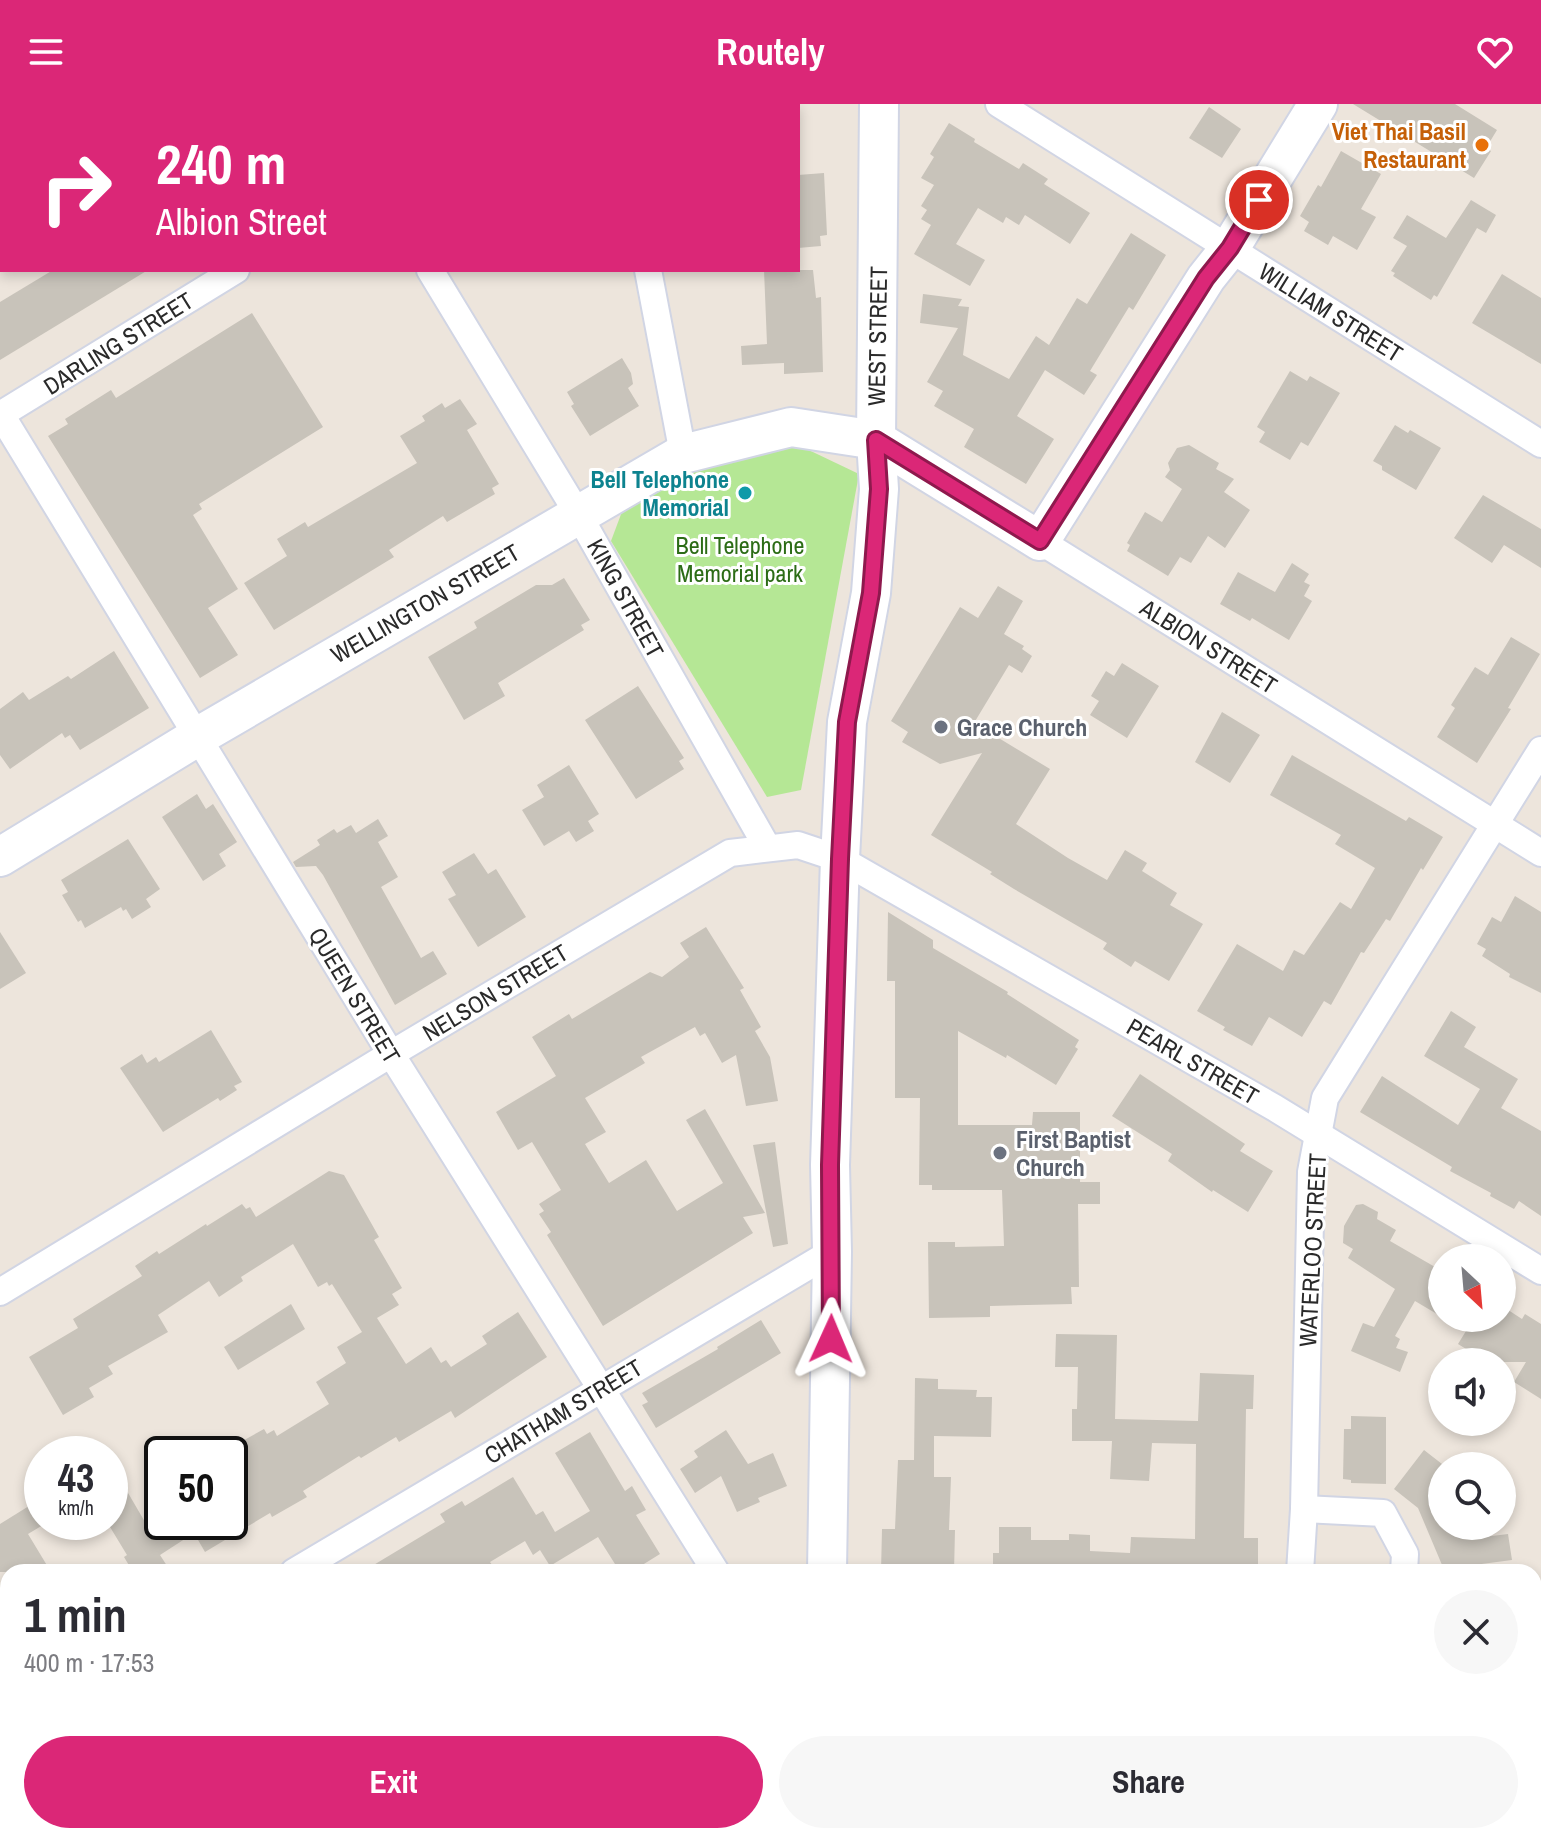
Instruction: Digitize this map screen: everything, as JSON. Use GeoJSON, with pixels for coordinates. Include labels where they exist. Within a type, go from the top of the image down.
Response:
{"type":"FeatureCollection","features":[{"type":"Feature","properties":{"kind":"street","name":"WEST STREET"},"geometry":{"type":"LineString","coordinates":[[827,1564],[832,1252],[830,1165],[840,859],[847,722],[871,593],[879,489],[876,440],[879,104]]}},
{"type":"Feature","properties":{"kind":"street","name":"WILLIAM STREET"},"geometry":{"type":"LineString","coordinates":[[999,104],[1541,444]]}},
{"type":"Feature","properties":{"kind":"street"},"geometry":{"type":"LineString","coordinates":[[1040,541],[1206,278],[1230,248],[1318,104]]}},
{"type":"Feature","properties":{"kind":"street","name":"DARLING STREET"},"geometry":{"type":"LineString","coordinates":[[0,414],[233,272]]}},
{"type":"Feature","properties":{"kind":"street","name":"KING STREET"},"geometry":{"type":"LineString","coordinates":[[431,272],[578,514],[767,847]]}},
{"type":"Feature","properties":{"kind":"street"},"geometry":{"type":"LineString","coordinates":[[648,272],[683,454]]}},
{"type":"Feature","properties":{"kind":"street","name":"QUEEN STREET"},"geometry":{"type":"LineString","coordinates":[[0,414],[391,1054],[711,1564]]}},
{"type":"Feature","properties":{"kind":"street","name":"WELLINGTON STREET"},"geometry":{"type":"LineString","coordinates":[[0,857],[197,737],[683,454],[791,427],[876,440]]}},
{"type":"Feature","properties":{"kind":"street","name":"ALBION STREET"},"geometry":{"type":"LineString","coordinates":[[876,440],[1541,853]]}},
{"type":"Feature","properties":{"kind":"street","name":"WATERLOO STREET"},"geometry":{"type":"LineString","coordinates":[[1301,1564],[1311,1172],[1325,1098],[1497,826],[1541,750]]}},
{"type":"Feature","properties":{"kind":"street","name":"NELSON STREET"},"geometry":{"type":"LineString","coordinates":[[0,1292],[391,1054],[730,853],[798,845],[840,859]]}},
{"type":"Feature","properties":{"kind":"street","name":"PEARL STREET"},"geometry":{"type":"LineString","coordinates":[[840,859],[1248,1092],[1541,1271]]}},
{"type":"Feature","properties":{"kind":"street","name":"CHATHAM STREET"},"geometry":{"type":"LineString","coordinates":[[307,1564],[832,1252]]}},
{"type":"Feature","properties":{"kind":"street"},"geometry":{"type":"LineString","coordinates":[[1304,1509],[1383,1513],[1405,1554],[1404,1564]]}},
{"type":"Feature","properties":{"kind":"green space","name":"Bell Telephone Memorial park"},"geometry":{"type":"Polygon","coordinates":[[[794,443],[859,474],[801,790],[767,797],[611,541],[629,493],[691,462],[794,443]]]}},
{"type":"Feature","properties":{"kind":"building"},"geometry":{"type":"Polygon","coordinates":[[[1353,104],[1455,104],[1497,130],[1486,148],[1491,151],[1474,178],[1353,104]]]}},
{"type":"Feature","properties":{"kind":"building"},"geometry":{"type":"Polygon","coordinates":[[[1209,107],[1241,129],[1222,158],[1189,138],[1209,107]]]}},
{"type":"Feature","properties":{"kind":"building"},"geometry":{"type":"Polygon","coordinates":[[[949,123],[1019,169],[1023,163],[1048,179],[1044,184],[1090,213],[1070,244],[1025,215],[1019,225],[1006,217],[1003,223],[978,208],[956,244],[985,260],[970,286],[914,254],[931,225],[921,219],[927,210],[921,206],[934,185],[921,178],[934,157],[930,154],[949,123]]]}},
{"type":"Feature","properties":{"kind":"building"},"geometry":{"type":"Polygon","coordinates":[[[1341,151],[1381,174],[1361,209],[1376,217],[1357,250],[1333,236],[1328,245],[1304,231],[1309,222],[1300,216],[1341,151]]]}},
{"type":"Feature","properties":{"kind":"building"},"geometry":{"type":"Polygon","coordinates":[[[824,173],[827,235],[820,236],[821,246],[800,248],[800,175],[824,173]]]}},
{"type":"Feature","properties":{"kind":"building"},"geometry":{"type":"Polygon","coordinates":[[[1471,200],[1496,215],[1486,233],[1477,228],[1437,297],[1434,295],[1431,300],[1393,276],[1395,273],[1391,271],[1407,246],[1393,238],[1407,215],[1446,238],[1471,200]]]}},
{"type":"Feature","properties":{"kind":"building"},"geometry":{"type":"Polygon","coordinates":[[[1131,233],[1166,255],[1133,310],[1129,307],[1090,371],[1097,375],[1084,395],[1045,370],[1017,416],[1054,439],[1026,484],[964,447],[974,429],[934,406],[943,391],[927,382],[958,328],[920,323],[923,294],[962,299],[958,306],[969,307],[963,355],[1009,379],[1036,336],[1049,345],[1077,298],[1087,304],[1131,233]]]}},
{"type":"Feature","properties":{"kind":"building"},"geometry":{"type":"Polygon","coordinates":[[[813,270],[816,298],[821,297],[823,372],[784,374],[784,363],[742,365],[741,346],[767,344],[764,272],[813,270]]]}},
{"type":"Feature","properties":{"kind":"building"},"geometry":{"type":"Polygon","coordinates":[[[50,272],[145,272],[0,360],[0,302],[50,272]]]}},
{"type":"Feature","properties":{"kind":"building"},"geometry":{"type":"Polygon","coordinates":[[[1502,274],[1541,298],[1541,364],[1472,323],[1502,274]]]}},
{"type":"Feature","properties":{"kind":"building"},"geometry":{"type":"Polygon","coordinates":[[[252,313],[323,427],[199,504],[202,509],[193,515],[238,589],[208,608],[238,655],[200,678],[48,436],[68,424],[65,419],[111,390],[116,398],[252,313]]]}},
{"type":"Feature","properties":{"kind":"building"},"geometry":{"type":"Polygon","coordinates":[[[622,358],[631,373],[633,384],[628,388],[639,406],[590,436],[571,406],[574,404],[567,392],[622,358]]]}},
{"type":"Feature","properties":{"kind":"building"},"geometry":{"type":"Polygon","coordinates":[[[1290,371],[1307,381],[1310,376],[1340,393],[1308,446],[1301,442],[1290,460],[1259,442],[1265,432],[1257,427],[1290,371]]]}},
{"type":"Feature","properties":{"kind":"building"},"geometry":{"type":"Polygon","coordinates":[[[460,399],[477,424],[467,430],[499,484],[492,488],[495,494],[447,522],[443,516],[389,550],[394,557],[274,630],[244,583],[287,556],[277,539],[305,522],[308,527],[417,463],[400,436],[425,421],[422,416],[442,403],[445,408],[460,399]]]}},
{"type":"Feature","properties":{"kind":"building"},"geometry":{"type":"Polygon","coordinates":[[[1395,425],[1441,448],[1416,490],[1382,470],[1382,466],[1373,461],[1395,425]]]}},
{"type":"Feature","properties":{"kind":"building"},"geometry":{"type":"Polygon","coordinates":[[[1189,445],[1219,463],[1216,469],[1234,479],[1224,492],[1250,510],[1225,548],[1208,536],[1191,563],[1180,557],[1168,576],[1127,551],[1130,545],[1127,543],[1145,512],[1162,522],[1182,489],[1165,477],[1170,470],[1168,463],[1177,448],[1189,445]]]}},
{"type":"Feature","properties":{"kind":"building"},"geometry":{"type":"Polygon","coordinates":[[[1483,495],[1541,529],[1541,568],[1504,545],[1492,563],[1454,538],[1483,495]]]}},
{"type":"Feature","properties":{"kind":"building"},"geometry":{"type":"Polygon","coordinates":[[[1292,563],[1309,574],[1304,582],[1310,585],[1304,596],[1312,601],[1289,640],[1220,604],[1238,572],[1275,592],[1292,563]]]}},
{"type":"Feature","properties":{"kind":"building"},"geometry":{"type":"Polygon","coordinates":[[[564,578],[590,620],[581,625],[584,630],[498,683],[505,696],[464,720],[428,657],[477,628],[474,622],[536,585],[552,585],[564,578]]]}},
{"type":"Feature","properties":{"kind":"building"},"geometry":{"type":"Polygon","coordinates":[[[998,586],[1023,601],[1004,634],[1024,646],[1022,649],[1032,656],[1022,673],[1009,665],[974,723],[1050,769],[1016,824],[1107,880],[1125,850],[1147,863],[1142,871],[1177,893],[1170,905],[1203,924],[1169,981],[1135,961],[1131,967],[1103,949],[1107,943],[1014,889],[931,835],[982,753],[940,764],[902,742],[908,732],[891,721],[960,607],[978,618],[998,586]]]}},
{"type":"Feature","properties":{"kind":"building"},"geometry":{"type":"Polygon","coordinates":[[[1511,637],[1540,654],[1508,708],[1511,709],[1477,763],[1437,737],[1455,708],[1451,705],[1475,667],[1488,675],[1511,637]]]}},
{"type":"Feature","properties":{"kind":"building"},"geometry":{"type":"Polygon","coordinates":[[[114,651],[149,708],[80,750],[70,735],[65,738],[62,733],[10,769],[0,755],[0,709],[23,692],[29,700],[68,676],[71,679],[114,651]]]}},
{"type":"Feature","properties":{"kind":"building"},"geometry":{"type":"Polygon","coordinates":[[[1122,663],[1159,686],[1127,738],[1090,715],[1099,701],[1091,696],[1106,671],[1114,676],[1122,663]]]}},
{"type":"Feature","properties":{"kind":"building"},"geometry":{"type":"Polygon","coordinates":[[[638,686],[684,758],[679,761],[684,769],[636,799],[585,720],[638,686]]]}},
{"type":"Feature","properties":{"kind":"building"},"geometry":{"type":"Polygon","coordinates":[[[1222,712],[1260,735],[1230,783],[1195,762],[1222,712]]]}},
{"type":"Feature","properties":{"kind":"building"},"geometry":{"type":"Polygon","coordinates":[[[1292,755],[1406,821],[1409,817],[1443,837],[1390,921],[1386,919],[1364,953],[1361,952],[1331,1005],[1324,1001],[1302,1037],[1269,1017],[1252,1046],[1197,1011],[1237,944],[1283,971],[1294,950],[1304,955],[1340,902],[1351,909],[1375,868],[1335,844],[1341,835],[1270,795],[1292,755]]]}},
{"type":"Feature","properties":{"kind":"building"},"geometry":{"type":"Polygon","coordinates":[[[569,765],[599,814],[588,821],[594,831],[576,842],[569,831],[544,846],[522,810],[544,797],[537,785],[569,765]]]}},
{"type":"Feature","properties":{"kind":"building"},"geometry":{"type":"Polygon","coordinates":[[[197,794],[206,809],[213,804],[237,842],[219,854],[226,866],[203,881],[162,817],[197,794]]]}},
{"type":"Feature","properties":{"kind":"building"},"geometry":{"type":"Polygon","coordinates":[[[378,819],[388,836],[378,842],[398,877],[381,887],[421,958],[433,951],[447,974],[395,1005],[323,875],[316,866],[296,867],[293,862],[320,845],[317,840],[334,829],[337,833],[351,825],[356,833],[378,819]]]}},
{"type":"Feature","properties":{"kind":"building"},"geometry":{"type":"Polygon","coordinates":[[[128,839],[160,889],[146,899],[151,907],[132,919],[121,907],[85,928],[62,895],[68,892],[61,880],[128,839]]]}},
{"type":"Feature","properties":{"kind":"building"},"geometry":{"type":"Polygon","coordinates":[[[474,853],[488,874],[496,869],[526,917],[478,947],[448,899],[456,895],[442,872],[474,853]]]}},
{"type":"Feature","properties":{"kind":"building"},"geometry":{"type":"Polygon","coordinates":[[[1515,896],[1541,912],[1541,993],[1509,977],[1510,974],[1482,956],[1486,949],[1477,944],[1492,917],[1501,922],[1515,896]]]}},
{"type":"Feature","properties":{"kind":"building"},"geometry":{"type":"Polygon","coordinates":[[[888,912],[933,940],[933,948],[1008,992],[1079,1040],[1075,1047],[1078,1049],[1056,1085],[1007,1055],[1006,1058],[958,1031],[958,1125],[1032,1125],[1033,1112],[1080,1112],[1080,1182],[1100,1182],[1100,1204],[1078,1204],[1079,1287],[1071,1287],[1072,1304],[990,1306],[990,1317],[929,1318],[928,1242],[955,1242],[955,1247],[1004,1246],[1002,1190],[932,1190],[932,1185],[919,1185],[920,1098],[895,1098],[895,981],[887,981],[888,912]]]}},
{"type":"Feature","properties":{"kind":"building"},"geometry":{"type":"Polygon","coordinates":[[[706,927],[744,988],[740,990],[761,1027],[755,1031],[770,1057],[778,1101],[746,1106],[736,1055],[722,1063],[705,1033],[700,1036],[695,1027],[641,1057],[645,1063],[585,1098],[606,1132],[585,1144],[609,1183],[646,1160],[677,1211],[723,1183],[686,1120],[705,1109],[765,1213],[743,1217],[753,1233],[603,1326],[547,1235],[551,1232],[539,1214],[544,1211],[539,1204],[561,1190],[532,1142],[518,1150],[496,1112],[556,1076],[532,1037],[569,1014],[572,1019],[650,972],[662,977],[689,957],[680,943],[706,927]]]}},
{"type":"Feature","properties":{"kind":"building"},"geometry":{"type":"Polygon","coordinates":[[[0,932],[26,973],[0,989],[0,932]]]}},
{"type":"Feature","properties":{"kind":"building"},"geometry":{"type":"Polygon","coordinates":[[[1451,1011],[1476,1027],[1464,1047],[1518,1079],[1501,1108],[1541,1131],[1541,1216],[1519,1201],[1514,1209],[1490,1196],[1491,1193],[1450,1171],[1452,1167],[1360,1112],[1382,1076],[1458,1125],[1480,1089],[1424,1056],[1451,1011]]]}},
{"type":"Feature","properties":{"kind":"building"},"geometry":{"type":"Polygon","coordinates":[[[211,1030],[242,1082],[234,1086],[237,1090],[220,1101],[218,1098],[163,1132],[120,1068],[142,1054],[147,1063],[156,1057],[159,1062],[211,1030]]]}},
{"type":"Feature","properties":{"kind":"building"},"geometry":{"type":"Polygon","coordinates":[[[1140,1074],[1245,1144],[1240,1151],[1273,1171],[1248,1212],[1212,1192],[1168,1161],[1172,1154],[1112,1116],[1140,1074]]]}},
{"type":"Feature","properties":{"kind":"building"},"geometry":{"type":"Polygon","coordinates":[[[775,1142],[788,1244],[773,1247],[753,1145],[775,1142]]]}},
{"type":"Feature","properties":{"kind":"building"},"geometry":{"type":"Polygon","coordinates":[[[329,1171],[344,1175],[379,1237],[374,1240],[402,1288],[392,1294],[399,1305],[377,1318],[406,1364],[431,1347],[441,1363],[446,1360],[451,1367],[487,1344],[482,1336],[518,1312],[547,1357],[455,1418],[451,1411],[399,1442],[396,1437],[361,1458],[359,1456],[303,1491],[307,1497],[272,1517],[270,1513],[248,1526],[248,1438],[264,1429],[267,1434],[274,1430],[277,1436],[329,1404],[316,1382],[346,1363],[337,1347],[362,1332],[332,1284],[329,1286],[327,1282],[318,1287],[293,1244],[241,1277],[243,1281],[219,1297],[209,1281],[158,1315],[168,1332],[108,1366],[113,1374],[89,1388],[94,1397],[63,1415],[29,1357],[78,1328],[73,1319],[142,1276],[135,1266],[157,1251],[159,1254],[242,1204],[246,1209],[250,1207],[256,1217],[329,1171]]]}},
{"type":"Feature","properties":{"kind":"building"},"geometry":{"type":"Polygon","coordinates":[[[1363,1204],[1378,1212],[1377,1219],[1396,1230],[1390,1241],[1428,1263],[1428,1309],[1415,1301],[1395,1336],[1400,1339],[1396,1348],[1408,1352],[1400,1372],[1351,1351],[1363,1323],[1374,1327],[1395,1289],[1348,1258],[1353,1249],[1343,1243],[1344,1226],[1356,1205],[1363,1204]]]}},
{"type":"Feature","properties":{"kind":"building"},"geometry":{"type":"Polygon","coordinates":[[[291,1304],[305,1329],[238,1370],[224,1347],[291,1304]]]}},
{"type":"Feature","properties":{"kind":"building"},"geometry":{"type":"Polygon","coordinates":[[[1525,1314],[1541,1324],[1541,1399],[1516,1383],[1526,1362],[1516,1362],[1516,1348],[1464,1348],[1458,1344],[1465,1332],[1516,1332],[1516,1315],[1522,1319],[1525,1314]]]}},
{"type":"Feature","properties":{"kind":"building"},"geometry":{"type":"Polygon","coordinates":[[[761,1320],[781,1353],[656,1428],[642,1405],[648,1402],[642,1393],[761,1320]]]}},
{"type":"Feature","properties":{"kind":"building"},"geometry":{"type":"Polygon","coordinates":[[[1056,1334],[1117,1335],[1115,1419],[1198,1421],[1200,1373],[1254,1375],[1253,1409],[1246,1409],[1244,1538],[1258,1538],[1258,1564],[993,1564],[993,1553],[999,1553],[999,1527],[1031,1527],[1031,1540],[1069,1540],[1069,1534],[1090,1535],[1090,1551],[1130,1553],[1131,1537],[1195,1539],[1196,1444],[1152,1443],[1149,1481],[1110,1479],[1112,1441],[1072,1441],[1072,1409],[1077,1409],[1078,1367],[1055,1367],[1056,1334]]]}},
{"type":"Feature","properties":{"kind":"building"},"geometry":{"type":"Polygon","coordinates":[[[915,1378],[938,1379],[938,1389],[977,1390],[976,1397],[992,1397],[991,1437],[934,1436],[934,1477],[951,1477],[949,1530],[955,1530],[954,1564],[881,1564],[882,1529],[895,1529],[898,1460],[914,1460],[915,1378]]]}},
{"type":"Feature","properties":{"kind":"building"},"geometry":{"type":"Polygon","coordinates":[[[1351,1416],[1386,1417],[1386,1484],[1351,1483],[1351,1480],[1343,1479],[1344,1429],[1351,1429],[1351,1416]]]}},
{"type":"Feature","properties":{"kind":"building"},"geometry":{"type":"Polygon","coordinates":[[[726,1430],[748,1464],[773,1453],[787,1486],[758,1498],[760,1502],[737,1512],[721,1476],[695,1493],[680,1469],[698,1457],[694,1451],[726,1430]]]}},
{"type":"Feature","properties":{"kind":"building"},"geometry":{"type":"Polygon","coordinates":[[[590,1432],[625,1491],[632,1486],[646,1510],[636,1515],[660,1554],[644,1564],[615,1564],[598,1537],[553,1564],[549,1564],[540,1550],[533,1555],[525,1541],[490,1562],[491,1564],[375,1564],[445,1522],[440,1514],[462,1501],[465,1506],[513,1477],[536,1515],[543,1511],[555,1532],[590,1511],[555,1453],[590,1432]]]}},
{"type":"Feature","properties":{"kind":"building"},"geometry":{"type":"Polygon","coordinates":[[[1424,1450],[1428,1453],[1428,1532],[1418,1508],[1394,1489],[1424,1450]]]}},
{"type":"Feature","properties":{"kind":"building"},"geometry":{"type":"Polygon","coordinates":[[[128,1493],[144,1520],[144,1540],[183,1540],[160,1555],[166,1564],[128,1564],[124,1557],[127,1555],[118,1540],[128,1540],[128,1493]]]}},
{"type":"Feature","properties":{"kind":"building"},"geometry":{"type":"Polygon","coordinates":[[[24,1509],[24,1540],[32,1540],[46,1564],[0,1564],[0,1524],[24,1509]]]}},
{"type":"Feature","properties":{"kind":"building"},"geometry":{"type":"Polygon","coordinates":[[[198,1540],[225,1540],[205,1552],[198,1540]]]}},
{"type":"Feature","properties":{"kind":"building"},"geometry":{"type":"Polygon","coordinates":[[[1432,1540],[1509,1540],[1512,1560],[1442,1564],[1432,1540]]]}},
{"type":"Feature","properties":{"kind":"place","name":"Viet Thai Basil Restaurant"},"geometry":{"type":"Point","coordinates":[1482,145]}},
{"type":"Feature","properties":{"kind":"place","name":"Bell Telephone Memorial"},"geometry":{"type":"Point","coordinates":[745,493]}},
{"type":"Feature","properties":{"kind":"place","name":"Grace Church"},"geometry":{"type":"Point","coordinates":[941,727]}},
{"type":"Feature","properties":{"kind":"place","name":"First Baptist Church"},"geometry":{"type":"Point","coordinates":[1000,1153]}},
{"type":"Feature","properties":{"kind":"route"},"geometry":{"type":"LineString","coordinates":[[831,1339],[830,1165],[840,859],[847,722],[871,593],[879,489],[876,440],[1040,541],[1206,278],[1230,248],[1259,200]]}}]}
